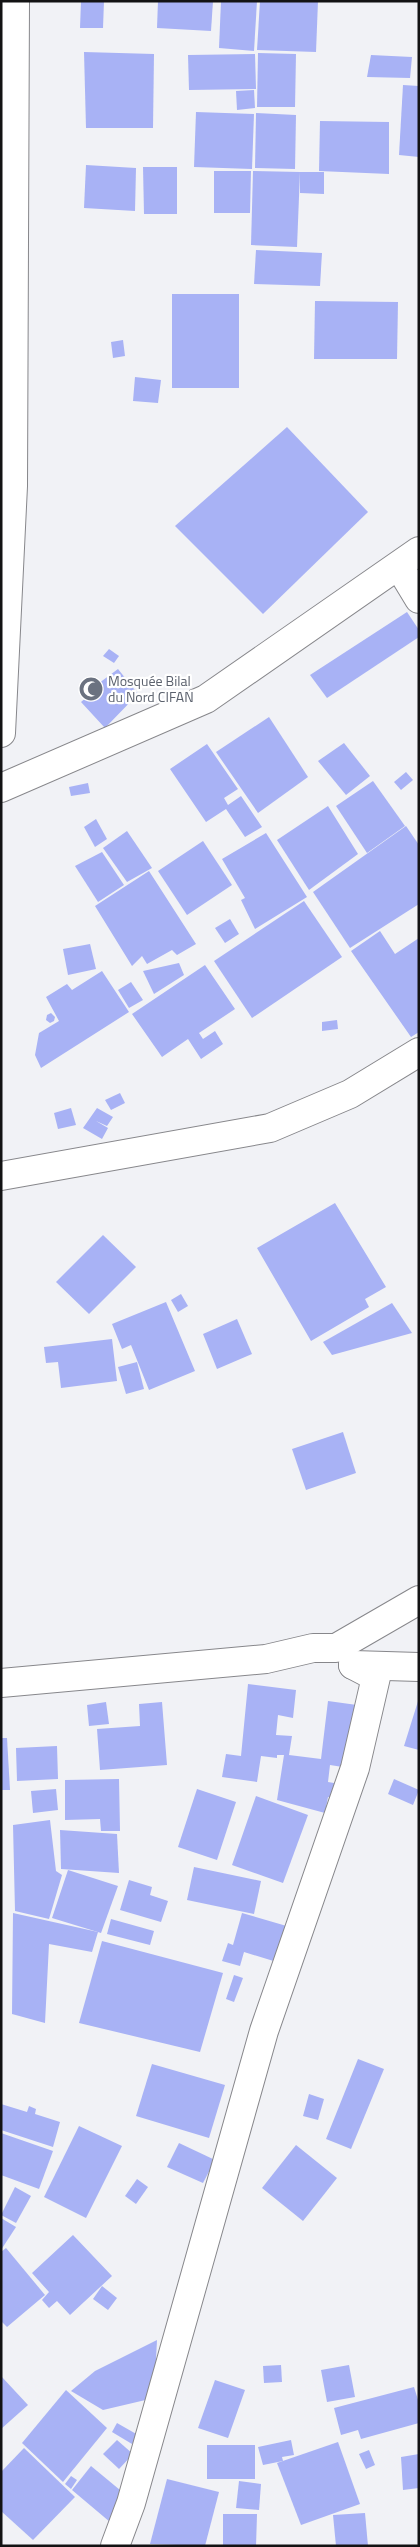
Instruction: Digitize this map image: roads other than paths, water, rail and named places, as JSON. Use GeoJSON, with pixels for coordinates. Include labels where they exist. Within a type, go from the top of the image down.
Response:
{"type":"FeatureCollection","features":[{"type":"Feature","properties":{"kind":"street"},"geometry":{"type":"LineString","coordinates":[[1,733],[13,486],[16,1]]}},
{"type":"Feature","properties":{"kind":"street"},"geometry":{"type":"LineString","coordinates":[[1,788],[206,699],[409,559],[419,598]]}},
{"type":"Feature","properties":{"kind":"street"},"geometry":{"type":"LineString","coordinates":[[1,1176],[270,1128],[350,1094],[419,1052]]}},
{"type":"Feature","properties":{"kind":"street"},"geometry":{"type":"LineString","coordinates":[[345,1656],[419,1600]]}},
{"type":"Feature","properties":{"kind":"street"},"geometry":{"type":"LineString","coordinates":[[1,1683],[266,1658],[313,1648],[345,1656],[419,1667]]}},
{"type":"Feature","properties":{"kind":"street"},"geometry":{"type":"LineString","coordinates":[[115,2546],[131,2503],[264,2031],[356,1768],[376,1677],[345,1656]]}},
{"type":"Feature","properties":{"kind":"place","name":"Mosquée Bilal du Nord CIFAN"},"geometry":{"type":"Point","coordinates":[91,689]}}]}
